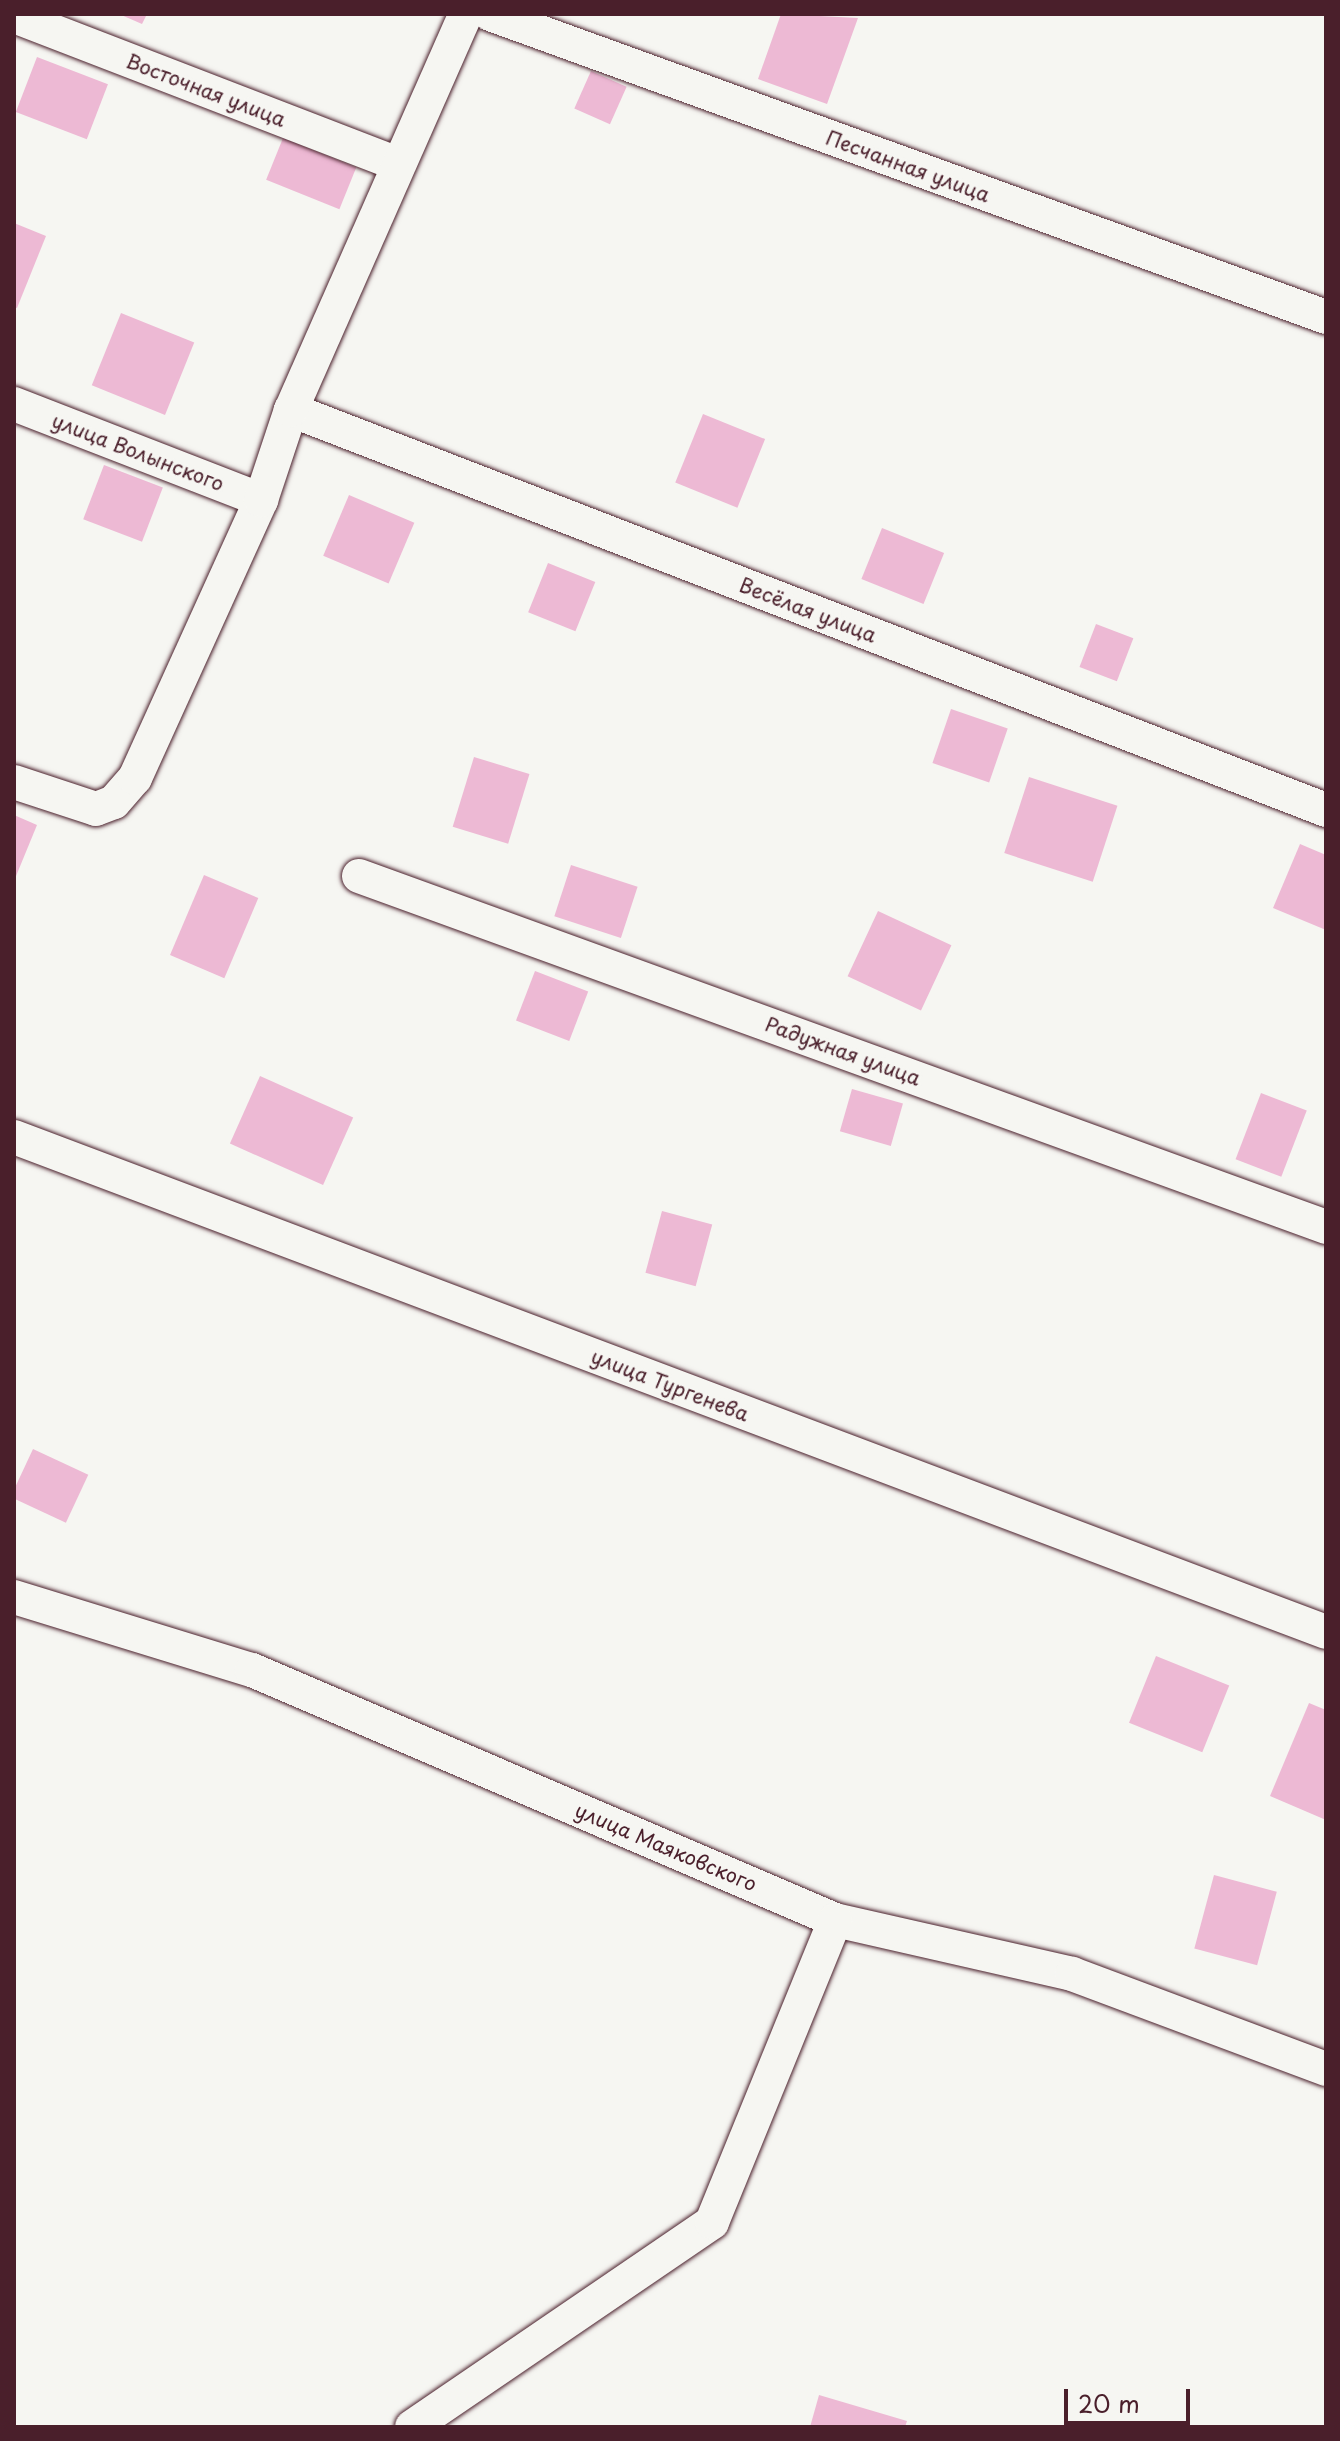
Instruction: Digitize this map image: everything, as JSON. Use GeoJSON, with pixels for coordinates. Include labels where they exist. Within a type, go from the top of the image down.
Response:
{"type":"FeatureCollection","features":[{"type":"Feature","properties":{"kind":"street"},"geometry":{"type":"LineString","coordinates":[[14,782],[77,807],[96,809],[114,802],[150,751],[261,500],[291,410],[466,14]]}},
{"type":"Feature","properties":{"kind":"street","name":"Песчанная улица"},"geometry":{"type":"LineString","coordinates":[[490,14],[1326,317]]}},
{"type":"Feature","properties":{"kind":"street","name":"Восточная улица"},"geometry":{"type":"LineString","coordinates":[[14,16],[398,164]]}},
{"type":"Feature","properties":{"kind":"street","name":"улица Волынского"},"geometry":{"type":"LineString","coordinates":[[14,404],[261,500]]}},
{"type":"Feature","properties":{"kind":"street","name":"Весёлая улица"},"geometry":{"type":"LineString","coordinates":[[291,410],[1326,810]]}},
{"type":"Feature","properties":{"kind":"street","name":"Радужная улица"},"geometry":{"type":"LineString","coordinates":[[359,876],[1326,1227]]}},
{"type":"Feature","properties":{"kind":"street","name":"улица Тургенева"},"geometry":{"type":"LineString","coordinates":[[14,1137],[1326,1632]]}},
{"type":"Feature","properties":{"kind":"street","name":"улица Маяковского"},"geometry":{"type":"LineString","coordinates":[[14,1597],[252,1670],[835,1920],[1072,1974],[1326,2069]]}},
{"type":"Feature","properties":{"kind":"street"},"geometry":{"type":"LineString","coordinates":[[412,2427],[712,2222],[835,1920]]}},
{"type":"Feature","properties":{"kind":"building"},"geometry":{"type":"Polygon","coordinates":[[[119,14],[147,14],[142,24],[119,14]]]}},
{"type":"Feature","properties":{"kind":"building"},"geometry":{"type":"Polygon","coordinates":[[[781,14],[858,18],[827,104],[758,79],[781,14]]]}},
{"type":"Feature","properties":{"kind":"building"},"geometry":{"type":"Polygon","coordinates":[[[37,57],[108,84],[87,139],[16,112],[37,57]]]}},
{"type":"Feature","properties":{"kind":"building"},"geometry":{"type":"Polygon","coordinates":[[[591,71],[627,87],[610,124],[574,108],[591,71]]]}},
{"type":"Feature","properties":{"kind":"building"},"geometry":{"type":"Polygon","coordinates":[[[283,138],[356,168],[339,209],[266,180],[283,138]]]}},
{"type":"Feature","properties":{"kind":"building"},"geometry":{"type":"Polygon","coordinates":[[[14,223],[46,236],[17,308],[14,307],[14,223]]]}},
{"type":"Feature","properties":{"kind":"building"},"geometry":{"type":"Polygon","coordinates":[[[121,313],[194,343],[165,415],[92,385],[121,313]]]}},
{"type":"Feature","properties":{"kind":"building"},"geometry":{"type":"Polygon","coordinates":[[[703,414],[765,439],[737,508],[675,483],[703,414]]]}},
{"type":"Feature","properties":{"kind":"building"},"geometry":{"type":"Polygon","coordinates":[[[104,465],[163,488],[142,542],[83,519],[104,465]]]}},
{"type":"Feature","properties":{"kind":"building"},"geometry":{"type":"Polygon","coordinates":[[[349,495],[414,523],[389,583],[323,556],[349,495]]]}},
{"type":"Feature","properties":{"kind":"building"},"geometry":{"type":"Polygon","coordinates":[[[882,528],[944,553],[924,604],[861,579],[882,528]]]}},
{"type":"Feature","properties":{"kind":"building"},"geometry":{"type":"Polygon","coordinates":[[[548,563],[595,582],[575,631],[528,612],[548,563]]]}},
{"type":"Feature","properties":{"kind":"building"},"geometry":{"type":"Polygon","coordinates":[[[1096,624],[1133,638],[1117,681],[1080,667],[1096,624]]]}},
{"type":"Feature","properties":{"kind":"building"},"geometry":{"type":"Polygon","coordinates":[[[951,709],[1008,729],[989,782],[932,763],[951,709]]]}},
{"type":"Feature","properties":{"kind":"building"},"geometry":{"type":"Polygon","coordinates":[[[474,757],[529,774],[508,844],[453,827],[474,757]]]}},
{"type":"Feature","properties":{"kind":"building"},"geometry":{"type":"Polygon","coordinates":[[[1029,777],[1117,806],[1093,882],[1004,853],[1029,777]]]}},
{"type":"Feature","properties":{"kind":"building"},"geometry":{"type":"Polygon","coordinates":[[[14,815],[37,825],[14,881],[14,815]]]}},
{"type":"Feature","properties":{"kind":"building"},"geometry":{"type":"Polygon","coordinates":[[[1300,844],[1326,855],[1326,930],[1273,908],[1300,844]]]}},
{"type":"Feature","properties":{"kind":"building"},"geometry":{"type":"Polygon","coordinates":[[[571,865],[638,887],[621,938],[554,916],[571,865]]]}},
{"type":"Feature","properties":{"kind":"building"},"geometry":{"type":"Polygon","coordinates":[[[204,875],[258,898],[224,978],[170,955],[204,875]]]}},
{"type":"Feature","properties":{"kind":"building"},"geometry":{"type":"Polygon","coordinates":[[[878,911],[951,945],[921,1010],[848,976],[878,911]]]}},
{"type":"Feature","properties":{"kind":"building"},"geometry":{"type":"Polygon","coordinates":[[[535,971],[588,991],[569,1041],[516,1020],[535,971]]]}},
{"type":"Feature","properties":{"kind":"building"},"geometry":{"type":"Polygon","coordinates":[[[260,1076],[353,1117],[323,1185],[230,1144],[260,1076]]]}},
{"type":"Feature","properties":{"kind":"building"},"geometry":{"type":"Polygon","coordinates":[[[852,1089],[903,1104],[891,1146],[840,1131],[852,1089]]]}},
{"type":"Feature","properties":{"kind":"building"},"geometry":{"type":"Polygon","coordinates":[[[1261,1093],[1307,1111],[1281,1177],[1236,1159],[1261,1093]]]}},
{"type":"Feature","properties":{"kind":"building"},"geometry":{"type":"Polygon","coordinates":[[[662,1211],[712,1224],[696,1286],[645,1273],[662,1211]]]}},
{"type":"Feature","properties":{"kind":"building"},"geometry":{"type":"Polygon","coordinates":[[[33,1449],[88,1475],[66,1523],[14,1499],[14,1490],[33,1449]]]}},
{"type":"Feature","properties":{"kind":"building"},"geometry":{"type":"Polygon","coordinates":[[[1156,1656],[1229,1686],[1202,1752],[1129,1723],[1156,1656]]]}},
{"type":"Feature","properties":{"kind":"building"},"geometry":{"type":"Polygon","coordinates":[[[1309,1703],[1326,1710],[1326,1820],[1270,1796],[1309,1703]]]}},
{"type":"Feature","properties":{"kind":"building"},"geometry":{"type":"Polygon","coordinates":[[[1214,1875],[1277,1892],[1257,1965],[1194,1948],[1214,1875]]]}},
{"type":"Feature","properties":{"kind":"building"},"geometry":{"type":"Polygon","coordinates":[[[819,2395],[907,2421],[905,2427],[810,2427],[819,2395]]]}}]}
